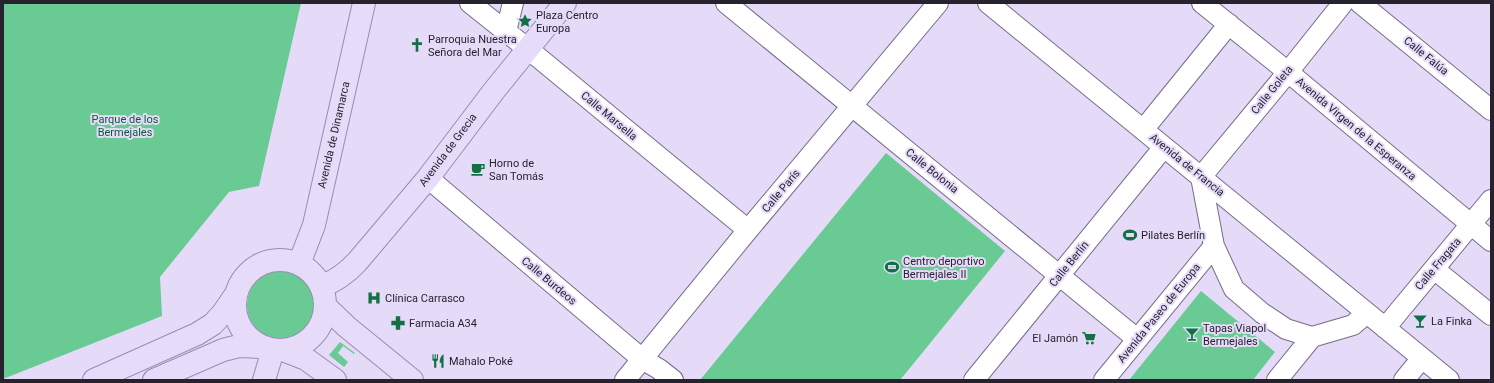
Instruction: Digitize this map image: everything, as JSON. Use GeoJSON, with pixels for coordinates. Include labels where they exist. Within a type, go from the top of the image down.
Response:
{"type":"FeatureCollection","features":[{"type":"Feature","properties":{"kind":"main road","name":"Avenida de Dinamarca"},"geometry":{"type":"LineString","coordinates":[[299,264],[314,225],[364,3]]}},
{"type":"Feature","properties":{"kind":"main road","name":"Avenida de Grecia"},"geometry":{"type":"LineString","coordinates":[[323,296],[338,279],[348,272],[428,178],[493,92],[565,3]]}},
{"type":"Feature","properties":{"kind":"main road"},"geometry":{"type":"LineString","coordinates":[[335,380],[306,359],[253,342],[239,326],[234,305],[239,285],[245,276],[260,264],[279,260],[299,264],[312,274],[323,296],[346,327],[412,380]]}},
{"type":"Feature","properties":{"kind":"main road"},"geometry":{"type":"LineString","coordinates":[[94,380],[197,334],[213,324],[223,313],[236,294]]}},
{"type":"Feature","properties":{"kind":"main road"},"geometry":{"type":"LineString","coordinates":[[154,380],[223,350],[239,346],[293,349],[302,345],[313,336],[321,324],[323,296]]}},
{"type":"Feature","properties":{"kind":"main road"},"geometry":{"type":"LineString","coordinates":[[264,380],[273,349]]}},
{"type":"Feature","properties":{"kind":"street","name":"Calle Marsella"},"geometry":{"type":"LineString","coordinates":[[470,3],[748,230]]}},
{"type":"Feature","properties":{"kind":"street"},"geometry":{"type":"LineString","coordinates":[[506,31],[513,3]]}},
{"type":"Feature","properties":{"kind":"street","name":"Calle Bolonia"},"geometry":{"type":"LineString","coordinates":[[726,3],[1137,339]]}},
{"type":"Feature","properties":{"kind":"street","name":"Calle París"},"geometry":{"type":"LineString","coordinates":[[625,380],[938,3]]}},
{"type":"Feature","properties":{"kind":"street","name":"Avenida de Francia"},"geometry":{"type":"LineString","coordinates":[[988,3],[1449,380]]}},
{"type":"Feature","properties":{"kind":"street","name":"Avenida Virgen de la Esperanza"},"geometry":{"type":"LineString","coordinates":[[1202,3],[1288,72],[1491,242]]}},
{"type":"Feature","properties":{"kind":"street","name":"Calle Goleta"},"geometry":{"type":"LineString","coordinates":[[1201,177],[1343,3]]}},
{"type":"Feature","properties":{"kind":"street","name":"Calle Falúa"},"geometry":{"type":"LineString","coordinates":[[1360,3],[1491,110]]}},
{"type":"Feature","properties":{"kind":"street"},"geometry":{"type":"LineString","coordinates":[[1144,130],[1229,24]]}},
{"type":"Feature","properties":{"kind":"street","name":"Calle Berlín"},"geometry":{"type":"LineString","coordinates":[[974,380],[1164,147]]}},
{"type":"Feature","properties":{"kind":"street"},"geometry":{"type":"LineString","coordinates":[[1201,177],[1214,246],[1234,289],[1262,313],[1286,329],[1312,337],[1353,325],[1367,313]]}},
{"type":"Feature","properties":{"kind":"street","name":"Calle Burdeos"},"geometry":{"type":"LineString","coordinates":[[428,178],[642,359],[659,369],[673,380]]}},
{"type":"Feature","properties":{"kind":"street","name":"Calle Fragata"},"geometry":{"type":"LineString","coordinates":[[1385,328],[1491,200]]}},
{"type":"Feature","properties":{"kind":"street","name":"Avenida Paseo de Europa"},"geometry":{"type":"LineString","coordinates":[[1104,380],[1214,246]]}},
{"type":"Feature","properties":{"kind":"street"},"geometry":{"type":"LineString","coordinates":[[1434,269],[1491,315]]}},
{"type":"Feature","properties":{"kind":"street"},"geometry":{"type":"LineString","coordinates":[[1277,380],[1312,337]]}},
{"type":"Feature","properties":{"kind":"street"},"geometry":{"type":"LineString","coordinates":[[1404,380],[1422,358]]}},
{"type":"Feature","properties":{"kind":"green space","name":"Parque de los Bermejales"},"geometry":{"type":"Polygon","coordinates":[[[3,3],[301,3],[259,186],[229,192],[160,277],[162,316],[3,379],[3,3]]]}},
{"type":"Feature","properties":{"kind":"green space","name":"Centro deportivo Bermejales II"},"geometry":{"type":"Polygon","coordinates":[[[886,153],[1005,251],[914,363],[900,380],[700,380],[886,153]]]}},
{"type":"Feature","properties":{"kind":"green space"},"geometry":{"type":"Polygon","coordinates":[[[281,271],[294,274],[305,281],[312,292],[315,305],[312,318],[305,329],[294,336],[281,339],[268,336],[257,329],[250,318],[247,305],[250,292],[257,281],[268,274],[281,271]]]}},
{"type":"Feature","properties":{"kind":"green space"},"geometry":{"type":"Polygon","coordinates":[[[1201,291],[1275,352],[1253,380],[1129,380],[1201,291]]]}},
{"type":"Feature","properties":{"kind":"green space"},"geometry":{"type":"Polygon","coordinates":[[[340,342],[355,353],[354,354],[343,346],[338,353],[348,362],[344,367],[329,355],[340,342]]]}},
{"type":"Feature","properties":{"kind":"place","name":"Plaza Centro Europa"},"geometry":{"type":"Point","coordinates":[525,21]}},
{"type":"Feature","properties":{"kind":"place","name":"Parroquia Nuestra Señora del Mar"},"geometry":{"type":"Point","coordinates":[417,45]}},
{"type":"Feature","properties":{"kind":"place","name":"Horno de San Tomás"},"geometry":{"type":"Point","coordinates":[478,169]}},
{"type":"Feature","properties":{"kind":"place","name":"Pilates Berlín"},"geometry":{"type":"Point","coordinates":[1130,235]}},
{"type":"Feature","properties":{"kind":"place","name":"Centro deportivo Bermejales II"},"geometry":{"type":"Point","coordinates":[892,267]}},
{"type":"Feature","properties":{"kind":"place","name":"Clínica Carrasco"},"geometry":{"type":"Point","coordinates":[374,298]}},
{"type":"Feature","properties":{"kind":"place","name":"La Finka"},"geometry":{"type":"Point","coordinates":[1420,321]}},
{"type":"Feature","properties":{"kind":"place","name":"Farmacia A34"},"geometry":{"type":"Point","coordinates":[398,323]}},
{"type":"Feature","properties":{"kind":"place","name":"Tapas Viapol Bermejales"},"geometry":{"type":"Point","coordinates":[1192,334]}},
{"type":"Feature","properties":{"kind":"place","name":"El Jamón"},"geometry":{"type":"Point","coordinates":[1089,338]}},
{"type":"Feature","properties":{"kind":"place","name":"Mahalo Poké"},"geometry":{"type":"Point","coordinates":[438,361]}}]}
